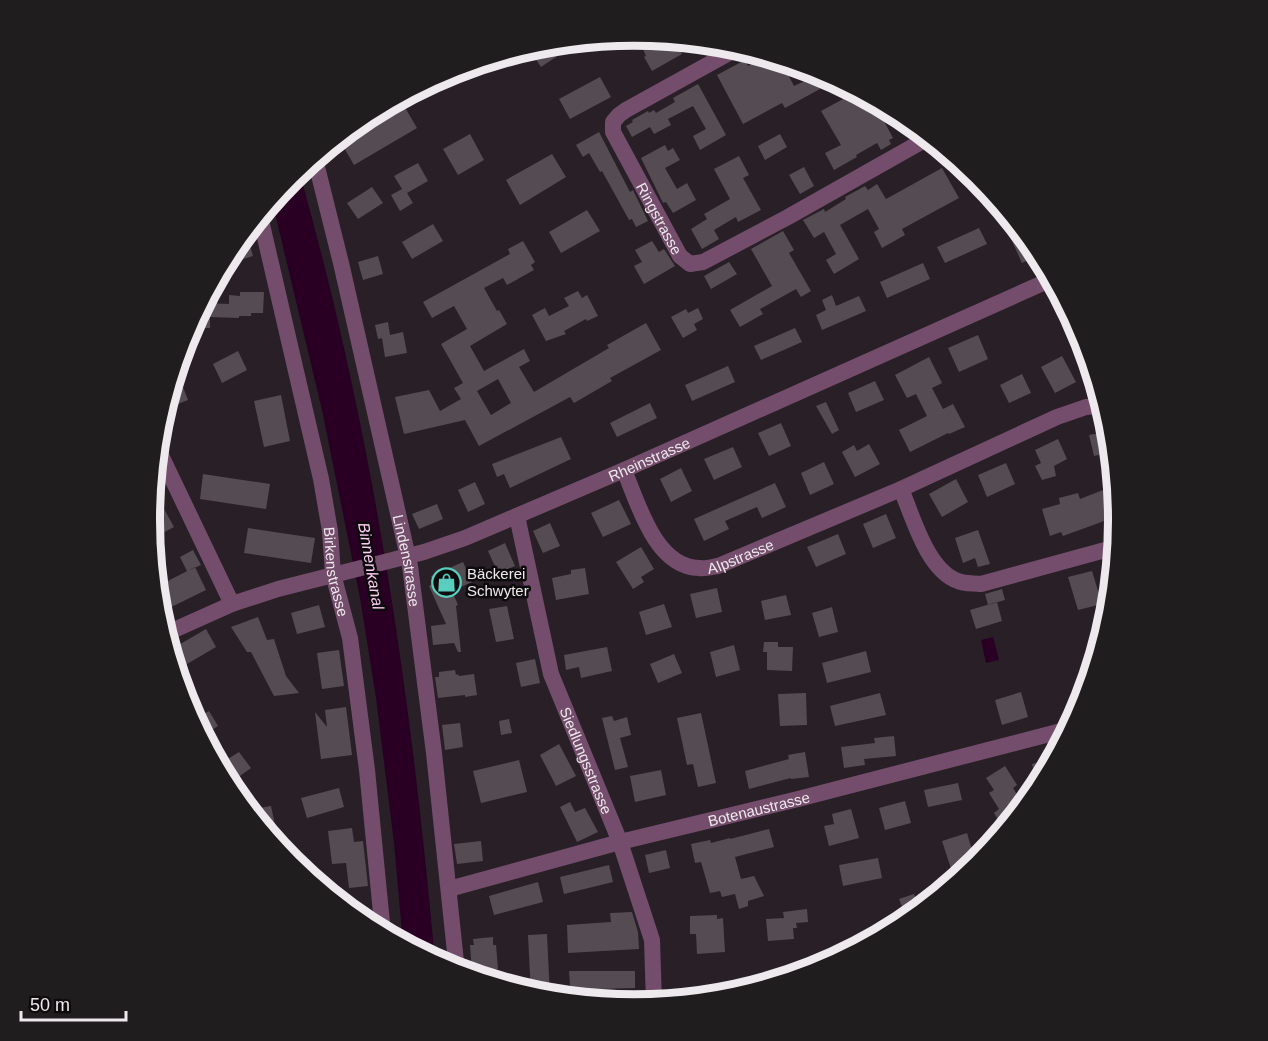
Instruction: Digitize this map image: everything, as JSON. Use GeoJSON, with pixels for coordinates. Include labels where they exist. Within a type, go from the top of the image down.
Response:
{"type":"FeatureCollection","features":[{"type":"Feature","properties":{"kind":"street","name":"Ringstrasse"},"geometry":{"type":"LineString","coordinates":[[724,56],[626,110],[613,122],[613,132],[637,178],[680,256],[690,264],[703,262],[777,223],[920,142]]}},
{"type":"Feature","properties":{"kind":"street","name":"Lindenstrasse"},"geometry":{"type":"LineString","coordinates":[[317,168],[341,263],[403,558],[410,566],[434,753],[456,959]]}},
{"type":"Feature","properties":{"kind":"street","name":"Birkenstrasse"},"geometry":{"type":"LineString","coordinates":[[262,227],[321,479],[350,638],[367,770],[382,922]]}},
{"type":"Feature","properties":{"kind":"street","name":"Rheinstrasse"},"geometry":{"type":"LineString","coordinates":[[173,630],[232,604],[338,573],[403,558],[465,538],[624,470],[1043,283]]}},
{"type":"Feature","properties":{"kind":"street","name":"Alpstrasse"},"geometry":{"type":"LineString","coordinates":[[624,470],[651,535],[664,552],[683,565],[698,568],[718,566],[901,489],[1057,417],[1094,406]]}},
{"type":"Feature","properties":{"kind":"street"},"geometry":{"type":"LineString","coordinates":[[164,461],[232,604]]}},
{"type":"Feature","properties":{"kind":"street"},"geometry":{"type":"LineString","coordinates":[[901,489],[930,556],[942,573],[959,582],[981,584],[1107,550]]}},
{"type":"Feature","properties":{"kind":"street","name":"Siedlungsstrasse"},"geometry":{"type":"LineString","coordinates":[[517,516],[551,674],[620,842],[652,940],[654,993]]}},
{"type":"Feature","properties":{"kind":"street","name":"Botenaustrasse"},"geometry":{"type":"LineString","coordinates":[[449,889],[620,842],[798,800],[1057,734]]}},
{"type":"Feature","properties":{"kind":"water","name":"Binnenkanal"},"geometry":{"type":"Polygon","coordinates":[[[302,182],[348,366],[386,563],[414,761],[434,950],[402,934],[394,843],[376,698],[360,598],[322,410],[275,212],[302,182]]]}},
{"type":"Feature","properties":{"kind":"water"},"geometry":{"type":"Polygon","coordinates":[[[993,637],[999,660],[986,663],[981,640],[993,637]]]}},
{"type":"Feature","properties":{"kind":"building"},"geometry":{"type":"Polygon","coordinates":[[[647,47],[679,49],[682,54],[652,71],[644,57],[646,56],[643,49],[647,47]]]}},
{"type":"Feature","properties":{"kind":"building"},"geometry":{"type":"Polygon","coordinates":[[[563,53],[541,67],[535,58],[563,53]]]}},
{"type":"Feature","properties":{"kind":"building"},"geometry":{"type":"Polygon","coordinates":[[[745,60],[748,66],[755,63],[786,72],[794,86],[807,80],[817,84],[820,89],[785,108],[782,103],[743,124],[717,75],[745,60]]]}},
{"type":"Feature","properties":{"kind":"building"},"geometry":{"type":"Polygon","coordinates":[[[600,77],[611,97],[570,119],[559,99],[600,77]]]}},
{"type":"Feature","properties":{"kind":"building"},"geometry":{"type":"Polygon","coordinates":[[[698,84],[726,135],[700,150],[693,136],[706,129],[693,106],[668,119],[671,125],[654,134],[650,127],[632,137],[626,126],[633,122],[632,120],[648,111],[649,113],[654,110],[656,113],[675,102],[673,98],[698,84]]]}},
{"type":"Feature","properties":{"kind":"building"},"geometry":{"type":"Polygon","coordinates":[[[845,98],[884,121],[893,138],[889,140],[891,144],[881,150],[877,143],[834,170],[825,153],[841,145],[821,111],[845,98]]]}},
{"type":"Feature","properties":{"kind":"building"},"geometry":{"type":"Polygon","coordinates":[[[404,106],[417,128],[354,165],[343,146],[404,106]]]}},
{"type":"Feature","properties":{"kind":"building"},"geometry":{"type":"Polygon","coordinates":[[[599,132],[630,192],[633,190],[648,221],[636,227],[632,219],[629,220],[602,171],[600,172],[589,153],[583,157],[576,145],[599,132]]]}},
{"type":"Feature","properties":{"kind":"building"},"geometry":{"type":"Polygon","coordinates":[[[470,134],[484,160],[458,175],[443,149],[470,134]]]}},
{"type":"Feature","properties":{"kind":"building"},"geometry":{"type":"Polygon","coordinates":[[[780,134],[787,147],[765,160],[758,146],[780,134]]]}},
{"type":"Feature","properties":{"kind":"building"},"geometry":{"type":"Polygon","coordinates":[[[665,145],[668,151],[673,148],[680,160],[665,168],[677,189],[687,183],[696,200],[673,213],[666,202],[663,203],[641,158],[665,145]]]}},
{"type":"Feature","properties":{"kind":"building"},"geometry":{"type":"Polygon","coordinates":[[[552,154],[566,177],[520,205],[506,180],[552,154]]]}},
{"type":"Feature","properties":{"kind":"building"},"geometry":{"type":"Polygon","coordinates":[[[739,156],[749,175],[743,178],[761,210],[738,222],[736,217],[714,230],[719,239],[702,249],[691,229],[707,219],[704,214],[730,199],[714,169],[739,156]]]}},
{"type":"Feature","properties":{"kind":"building"},"geometry":{"type":"Polygon","coordinates":[[[418,163],[428,181],[407,193],[413,203],[400,211],[391,195],[402,189],[394,176],[418,163]]]}},
{"type":"Feature","properties":{"kind":"building"},"geometry":{"type":"Polygon","coordinates":[[[804,167],[814,186],[800,194],[789,175],[804,167]]]}},
{"type":"Feature","properties":{"kind":"building"},"geometry":{"type":"Polygon","coordinates":[[[942,168],[959,198],[902,229],[905,235],[882,248],[874,232],[879,229],[868,209],[840,225],[859,259],[834,274],[826,260],[836,254],[824,232],[814,238],[803,220],[824,209],[825,212],[865,186],[868,190],[877,184],[886,199],[942,168]]]}},
{"type":"Feature","properties":{"kind":"building"},"geometry":{"type":"Polygon","coordinates":[[[372,187],[383,203],[358,219],[347,203],[372,187]]]}},
{"type":"Feature","properties":{"kind":"building"},"geometry":{"type":"Polygon","coordinates":[[[587,210],[600,231],[561,253],[549,232],[587,210]]]}},
{"type":"Feature","properties":{"kind":"building"},"geometry":{"type":"Polygon","coordinates":[[[433,224],[443,241],[412,259],[402,242],[433,224]]]}},
{"type":"Feature","properties":{"kind":"building"},"geometry":{"type":"Polygon","coordinates":[[[1006,227],[1029,259],[1022,263],[1006,227]]]}},
{"type":"Feature","properties":{"kind":"building"},"geometry":{"type":"Polygon","coordinates":[[[979,228],[987,244],[945,263],[937,247],[979,228]]]}},
{"type":"Feature","properties":{"kind":"building"},"geometry":{"type":"Polygon","coordinates":[[[783,231],[794,250],[789,253],[811,291],[801,297],[796,289],[760,309],[763,314],[740,327],[730,310],[772,286],[751,249],[783,231]]]}},
{"type":"Feature","properties":{"kind":"building"},"geometry":{"type":"Polygon","coordinates":[[[523,241],[535,262],[531,265],[534,270],[507,285],[503,278],[484,288],[507,324],[470,346],[484,371],[524,349],[530,361],[519,367],[534,392],[609,348],[607,345],[646,323],[661,350],[610,378],[612,381],[574,403],[570,397],[479,446],[465,420],[404,434],[395,397],[429,390],[440,411],[461,399],[454,388],[463,383],[441,344],[467,329],[454,306],[432,318],[423,302],[510,254],[508,249],[523,241]],[[498,379],[477,391],[491,415],[511,403],[498,379]]]}},
{"type":"Feature","properties":{"kind":"building"},"geometry":{"type":"Polygon","coordinates":[[[652,241],[659,252],[664,249],[675,266],[644,284],[634,266],[642,262],[635,250],[652,241]]]}},
{"type":"Feature","properties":{"kind":"building"},"geometry":{"type":"Polygon","coordinates":[[[249,244],[253,256],[238,261],[249,244]]]}},
{"type":"Feature","properties":{"kind":"building"},"geometry":{"type":"Polygon","coordinates":[[[378,256],[383,274],[363,280],[358,262],[378,256]]]}},
{"type":"Feature","properties":{"kind":"building"},"geometry":{"type":"Polygon","coordinates":[[[729,262],[737,274],[711,289],[704,276],[729,262]]]}},
{"type":"Feature","properties":{"kind":"building"},"geometry":{"type":"Polygon","coordinates":[[[923,263],[930,279],[887,298],[880,282],[923,263]]]}},
{"type":"Feature","properties":{"kind":"building"},"geometry":{"type":"Polygon","coordinates":[[[578,291],[582,298],[587,295],[598,316],[587,321],[586,319],[564,331],[566,334],[546,341],[532,315],[545,308],[549,316],[569,306],[564,298],[578,291]]]}},
{"type":"Feature","properties":{"kind":"building"},"geometry":{"type":"Polygon","coordinates":[[[240,292],[264,292],[263,313],[251,313],[251,316],[239,316],[239,318],[210,317],[210,328],[201,328],[213,303],[229,304],[229,295],[240,296],[240,292]]]}},
{"type":"Feature","properties":{"kind":"building"},"geometry":{"type":"Polygon","coordinates":[[[832,295],[836,306],[859,296],[866,311],[822,330],[816,315],[826,310],[822,300],[832,295]]]}},
{"type":"Feature","properties":{"kind":"building"},"geometry":{"type":"Polygon","coordinates":[[[698,308],[703,319],[694,324],[697,330],[683,338],[671,317],[686,309],[688,313],[698,308]]]}},
{"type":"Feature","properties":{"kind":"building"},"geometry":{"type":"Polygon","coordinates":[[[388,322],[390,335],[403,332],[407,353],[385,357],[382,338],[378,339],[375,325],[388,322]]]}},
{"type":"Feature","properties":{"kind":"building"},"geometry":{"type":"Polygon","coordinates":[[[795,328],[802,342],[761,360],[754,346],[795,328]]]}},
{"type":"Feature","properties":{"kind":"building"},"geometry":{"type":"Polygon","coordinates":[[[978,335],[988,359],[959,372],[948,348],[978,335]]]}},
{"type":"Feature","properties":{"kind":"building"},"geometry":{"type":"Polygon","coordinates":[[[238,351],[247,370],[222,383],[213,364],[238,351]]]}},
{"type":"Feature","properties":{"kind":"building"},"geometry":{"type":"Polygon","coordinates":[[[1062,356],[1076,382],[1055,393],[1041,367],[1062,356]]]}},
{"type":"Feature","properties":{"kind":"building"},"geometry":{"type":"Polygon","coordinates":[[[929,357],[942,383],[932,388],[943,409],[953,404],[965,427],[910,452],[899,430],[927,416],[916,394],[907,398],[895,375],[929,357]]]}},
{"type":"Feature","properties":{"kind":"building"},"geometry":{"type":"Polygon","coordinates":[[[728,366],[735,382],[692,401],[685,385],[728,366]]]}},
{"type":"Feature","properties":{"kind":"building"},"geometry":{"type":"Polygon","coordinates":[[[1022,374],[1031,393],[1009,403],[1000,385],[1022,374]]]}},
{"type":"Feature","properties":{"kind":"building"},"geometry":{"type":"Polygon","coordinates":[[[875,381],[884,400],[856,412],[848,393],[875,381]]]}},
{"type":"Feature","properties":{"kind":"building"},"geometry":{"type":"Polygon","coordinates":[[[181,382],[188,400],[178,404],[176,398],[181,382]]]}},
{"type":"Feature","properties":{"kind":"building"},"geometry":{"type":"Polygon","coordinates":[[[281,395],[290,441],[264,447],[254,401],[281,395]]]}},
{"type":"Feature","properties":{"kind":"building"},"geometry":{"type":"Polygon","coordinates":[[[826,402],[839,430],[832,434],[816,406],[826,402]]]}},
{"type":"Feature","properties":{"kind":"building"},"geometry":{"type":"Polygon","coordinates":[[[650,403],[657,418],[617,437],[610,423],[650,403]]]}},
{"type":"Feature","properties":{"kind":"building"},"geometry":{"type":"Polygon","coordinates":[[[781,423],[791,446],[769,456],[758,433],[781,423]]]}},
{"type":"Feature","properties":{"kind":"building"},"geometry":{"type":"Polygon","coordinates":[[[1100,433],[1103,454],[1094,456],[1089,435],[1100,433]]]}},
{"type":"Feature","properties":{"kind":"building"},"geometry":{"type":"Polygon","coordinates":[[[561,437],[571,459],[510,488],[504,474],[497,477],[492,464],[561,437]]]}},
{"type":"Feature","properties":{"kind":"building"},"geometry":{"type":"Polygon","coordinates":[[[1058,439],[1067,459],[1054,466],[1056,476],[1042,480],[1035,466],[1041,463],[1035,450],[1058,439]]]}},
{"type":"Feature","properties":{"kind":"building"},"geometry":{"type":"Polygon","coordinates":[[[869,444],[880,464],[855,477],[842,452],[854,445],[857,451],[869,444]]]}},
{"type":"Feature","properties":{"kind":"building"},"geometry":{"type":"Polygon","coordinates":[[[733,447],[742,467],[714,480],[704,459],[733,447]]]}},
{"type":"Feature","properties":{"kind":"building"},"geometry":{"type":"Polygon","coordinates":[[[824,462],[834,484],[810,495],[801,473],[824,462]]]}},
{"type":"Feature","properties":{"kind":"building"},"geometry":{"type":"Polygon","coordinates":[[[1006,463],[1015,484],[987,497],[978,475],[1006,463]]]}},
{"type":"Feature","properties":{"kind":"building"},"geometry":{"type":"Polygon","coordinates":[[[681,468],[692,491],[671,502],[660,479],[681,468]]]}},
{"type":"Feature","properties":{"kind":"building"},"geometry":{"type":"Polygon","coordinates":[[[203,474],[270,484],[266,509],[200,499],[203,474]]]}},
{"type":"Feature","properties":{"kind":"building"},"geometry":{"type":"Polygon","coordinates":[[[956,479],[968,502],[942,517],[929,494],[956,479]]]}},
{"type":"Feature","properties":{"kind":"building"},"geometry":{"type":"Polygon","coordinates":[[[475,482],[485,504],[468,512],[458,490],[475,482]]]}},
{"type":"Feature","properties":{"kind":"building"},"geometry":{"type":"Polygon","coordinates":[[[775,483],[786,507],[762,518],[757,507],[725,521],[729,529],[704,541],[694,519],[775,483]]]}},
{"type":"Feature","properties":{"kind":"building"},"geometry":{"type":"Polygon","coordinates":[[[1107,486],[1108,520],[1063,536],[1061,532],[1050,536],[1042,509],[1060,504],[1059,498],[1078,493],[1080,499],[1107,486]]]}},
{"type":"Feature","properties":{"kind":"building"},"geometry":{"type":"Polygon","coordinates":[[[619,500],[631,524],[603,537],[591,513],[619,500]]]}},
{"type":"Feature","properties":{"kind":"building"},"geometry":{"type":"Polygon","coordinates":[[[437,504],[443,519],[419,529],[412,514],[437,504]]]}},
{"type":"Feature","properties":{"kind":"building"},"geometry":{"type":"Polygon","coordinates":[[[163,507],[174,527],[160,534],[160,520],[160,508],[163,507]]]}},
{"type":"Feature","properties":{"kind":"building"},"geometry":{"type":"Polygon","coordinates":[[[886,514],[896,538],[873,548],[863,524],[886,514]]]}},
{"type":"Feature","properties":{"kind":"building"},"geometry":{"type":"Polygon","coordinates":[[[550,523],[560,546],[543,553],[533,531],[550,523]]]}},
{"type":"Feature","properties":{"kind":"building"},"geometry":{"type":"Polygon","coordinates":[[[248,528],[315,538],[311,563],[244,553],[248,528]]]}},
{"type":"Feature","properties":{"kind":"building"},"geometry":{"type":"Polygon","coordinates":[[[978,530],[990,564],[978,567],[975,558],[963,563],[955,538],[978,530]]]}},
{"type":"Feature","properties":{"kind":"building"},"geometry":{"type":"Polygon","coordinates":[[[838,534],[846,554],[816,567],[807,547],[838,534]]]}},
{"type":"Feature","properties":{"kind":"building"},"geometry":{"type":"Polygon","coordinates":[[[505,543],[515,566],[498,573],[488,551],[505,543]]]}},
{"type":"Feature","properties":{"kind":"building"},"geometry":{"type":"Polygon","coordinates":[[[641,547],[654,569],[641,577],[644,582],[633,589],[616,562],[641,547]]]}},
{"type":"Feature","properties":{"kind":"building"},"geometry":{"type":"Polygon","coordinates":[[[193,550],[201,565],[187,571],[180,557],[193,550]]]}},
{"type":"Feature","properties":{"kind":"building"},"geometry":{"type":"Polygon","coordinates":[[[463,562],[472,582],[452,591],[458,605],[456,606],[461,652],[458,652],[454,643],[433,645],[431,626],[446,624],[429,586],[434,583],[431,576],[463,562]]]}},
{"type":"Feature","properties":{"kind":"building"},"geometry":{"type":"Polygon","coordinates":[[[195,567],[206,590],[168,608],[164,583],[195,567]]]}},
{"type":"Feature","properties":{"kind":"building"},"geometry":{"type":"Polygon","coordinates":[[[585,568],[589,594],[556,600],[552,578],[571,574],[571,570],[585,568]]]}},
{"type":"Feature","properties":{"kind":"building"},"geometry":{"type":"Polygon","coordinates":[[[1092,571],[1100,604],[1078,610],[1068,577],[1092,571]]]}},
{"type":"Feature","properties":{"kind":"building"},"geometry":{"type":"Polygon","coordinates":[[[717,588],[722,612],[696,618],[690,594],[717,588]]]}},
{"type":"Feature","properties":{"kind":"building"},"geometry":{"type":"Polygon","coordinates":[[[1002,589],[1005,600],[988,605],[985,594],[1002,589]]]}},
{"type":"Feature","properties":{"kind":"building"},"geometry":{"type":"Polygon","coordinates":[[[786,595],[791,615],[765,620],[761,601],[786,595]]]}},
{"type":"Feature","properties":{"kind":"building"},"geometry":{"type":"Polygon","coordinates":[[[997,602],[1002,621],[976,629],[970,610],[997,602]]]}},
{"type":"Feature","properties":{"kind":"building"},"geometry":{"type":"Polygon","coordinates":[[[664,604],[672,627],[646,635],[639,612],[664,604]]]}},
{"type":"Feature","properties":{"kind":"building"},"geometry":{"type":"Polygon","coordinates":[[[319,605],[325,627],[297,634],[291,613],[319,605]]]}},
{"type":"Feature","properties":{"kind":"building"},"geometry":{"type":"Polygon","coordinates":[[[507,606],[514,639],[496,642],[489,609],[507,606]]]}},
{"type":"Feature","properties":{"kind":"building"},"geometry":{"type":"Polygon","coordinates":[[[832,607],[838,632],[819,637],[812,613],[832,607]]]}},
{"type":"Feature","properties":{"kind":"building"},"geometry":{"type":"Polygon","coordinates":[[[258,617],[267,640],[274,639],[286,676],[299,693],[274,696],[251,652],[247,652],[231,627],[258,617]]]}},
{"type":"Feature","properties":{"kind":"building"},"geometry":{"type":"Polygon","coordinates":[[[206,629],[216,647],[187,664],[177,646],[206,629]]]}},
{"type":"Feature","properties":{"kind":"building"},"geometry":{"type":"Polygon","coordinates":[[[764,642],[778,642],[778,647],[793,647],[792,671],[767,670],[767,652],[763,652],[764,642]]]}},
{"type":"Feature","properties":{"kind":"building"},"geometry":{"type":"Polygon","coordinates":[[[734,645],[740,670],[716,677],[710,652],[734,645]]]}},
{"type":"Feature","properties":{"kind":"building"},"geometry":{"type":"Polygon","coordinates":[[[607,647],[612,671],[581,678],[579,667],[566,670],[564,655],[607,647]]]}},
{"type":"Feature","properties":{"kind":"building"},"geometry":{"type":"Polygon","coordinates":[[[339,650],[344,686],[322,689],[317,653],[339,650]]]}},
{"type":"Feature","properties":{"kind":"building"},"geometry":{"type":"Polygon","coordinates":[[[866,651],[871,672],[827,683],[822,663],[866,651]]]}},
{"type":"Feature","properties":{"kind":"building"},"geometry":{"type":"Polygon","coordinates":[[[674,654],[682,673],[658,683],[650,664],[674,654]]]}},
{"type":"Feature","properties":{"kind":"building"},"geometry":{"type":"Polygon","coordinates":[[[535,659],[540,683],[521,687],[516,663],[535,659]]]}},
{"type":"Feature","properties":{"kind":"building"},"geometry":{"type":"Polygon","coordinates":[[[455,670],[456,675],[459,676],[474,674],[477,695],[438,698],[435,677],[439,677],[439,672],[455,670]]]}},
{"type":"Feature","properties":{"kind":"building"},"geometry":{"type":"Polygon","coordinates":[[[1021,692],[1028,717],[1002,725],[995,700],[1021,692]]]}},
{"type":"Feature","properties":{"kind":"building"},"geometry":{"type":"Polygon","coordinates":[[[806,693],[807,725],[780,726],[778,694],[806,693]]]}},
{"type":"Feature","properties":{"kind":"building"},"geometry":{"type":"Polygon","coordinates":[[[880,693],[886,715],[835,726],[830,706],[880,693]]]}},
{"type":"Feature","properties":{"kind":"building"},"geometry":{"type":"Polygon","coordinates":[[[346,707],[352,755],[321,759],[315,712],[327,727],[325,710],[346,707]]]}},
{"type":"Feature","properties":{"kind":"building"},"geometry":{"type":"Polygon","coordinates":[[[209,711],[218,726],[210,731],[202,715],[209,711]]]}},
{"type":"Feature","properties":{"kind":"building"},"geometry":{"type":"Polygon","coordinates":[[[701,713],[716,783],[698,787],[693,764],[687,765],[677,718],[701,713]]]}},
{"type":"Feature","properties":{"kind":"building"},"geometry":{"type":"Polygon","coordinates":[[[612,716],[614,721],[627,717],[631,735],[620,738],[628,767],[615,770],[602,718],[612,716]]]}},
{"type":"Feature","properties":{"kind":"building"},"geometry":{"type":"Polygon","coordinates":[[[509,719],[512,733],[501,735],[499,721],[509,719]]]}},
{"type":"Feature","properties":{"kind":"building"},"geometry":{"type":"Polygon","coordinates":[[[460,723],[463,747],[445,750],[442,725],[460,723]]]}},
{"type":"Feature","properties":{"kind":"building"},"geometry":{"type":"Polygon","coordinates":[[[894,736],[896,756],[864,759],[865,765],[844,768],[841,747],[875,743],[874,738],[894,736]]]}},
{"type":"Feature","properties":{"kind":"building"},"geometry":{"type":"Polygon","coordinates":[[[559,744],[576,776],[556,786],[540,755],[559,744]]]}},
{"type":"Feature","properties":{"kind":"building"},"geometry":{"type":"Polygon","coordinates":[[[239,752],[251,768],[237,778],[225,760],[239,752]]]}},
{"type":"Feature","properties":{"kind":"building"},"geometry":{"type":"Polygon","coordinates":[[[805,752],[809,777],[791,778],[749,789],[745,771],[789,759],[788,755],[805,752]]]}},
{"type":"Feature","properties":{"kind":"building"},"geometry":{"type":"Polygon","coordinates":[[[519,760],[527,792],[481,803],[473,771],[519,760]]]}},
{"type":"Feature","properties":{"kind":"building"},"geometry":{"type":"Polygon","coordinates":[[[1042,761],[1034,773],[1032,764],[1042,761]]]}},
{"type":"Feature","properties":{"kind":"building"},"geometry":{"type":"Polygon","coordinates":[[[1005,766],[1017,785],[1013,788],[1019,797],[999,822],[994,813],[999,809],[989,793],[994,790],[986,778],[1005,766]]]}},
{"type":"Feature","properties":{"kind":"building"},"geometry":{"type":"Polygon","coordinates":[[[661,770],[666,795],[635,802],[630,776],[661,770]]]}},
{"type":"Feature","properties":{"kind":"building"},"geometry":{"type":"Polygon","coordinates":[[[958,783],[962,800],[928,807],[924,790],[958,783]]]}},
{"type":"Feature","properties":{"kind":"building"},"geometry":{"type":"Polygon","coordinates":[[[339,788],[344,807],[307,818],[301,798],[339,788]]]}},
{"type":"Feature","properties":{"kind":"building"},"geometry":{"type":"Polygon","coordinates":[[[905,801],[911,823],[885,830],[879,808],[905,801]]]}},
{"type":"Feature","properties":{"kind":"building"},"geometry":{"type":"Polygon","coordinates":[[[570,802],[575,812],[585,808],[598,832],[577,842],[560,807],[570,802]]]}},
{"type":"Feature","properties":{"kind":"building"},"geometry":{"type":"Polygon","coordinates":[[[271,806],[275,825],[272,826],[258,808],[271,806]]]}},
{"type":"Feature","properties":{"kind":"building"},"geometry":{"type":"Polygon","coordinates":[[[851,809],[859,838],[829,846],[824,826],[834,824],[832,814],[851,809]]]}},
{"type":"Feature","properties":{"kind":"building"},"geometry":{"type":"Polygon","coordinates":[[[352,828],[354,842],[363,841],[368,886],[349,888],[346,863],[332,864],[328,831],[352,828]]]}},
{"type":"Feature","properties":{"kind":"building"},"geometry":{"type":"Polygon","coordinates":[[[769,829],[774,847],[735,857],[741,879],[754,876],[764,896],[748,901],[748,906],[739,909],[735,894],[722,897],[720,891],[710,893],[701,862],[695,863],[691,844],[710,840],[711,843],[769,829]]]}},
{"type":"Feature","properties":{"kind":"building"},"geometry":{"type":"Polygon","coordinates":[[[967,833],[973,852],[952,872],[942,841],[967,833]]]}},
{"type":"Feature","properties":{"kind":"building"},"geometry":{"type":"Polygon","coordinates":[[[481,841],[483,861],[457,864],[454,844],[481,841]]]}},
{"type":"Feature","properties":{"kind":"building"},"geometry":{"type":"Polygon","coordinates":[[[666,850],[670,868],[649,873],[645,855],[666,850]]]}},
{"type":"Feature","properties":{"kind":"building"},"geometry":{"type":"Polygon","coordinates":[[[878,858],[882,878],[843,886],[839,865],[878,858]]]}},
{"type":"Feature","properties":{"kind":"building"},"geometry":{"type":"Polygon","coordinates":[[[609,865],[613,882],[564,894],[560,877],[609,865]]]}},
{"type":"Feature","properties":{"kind":"building"},"geometry":{"type":"Polygon","coordinates":[[[538,882],[543,902],[494,915],[489,896],[538,882]]]}},
{"type":"Feature","properties":{"kind":"building"},"geometry":{"type":"Polygon","coordinates":[[[914,894],[916,902],[903,911],[899,899],[914,894]]]}},
{"type":"Feature","properties":{"kind":"building"},"geometry":{"type":"Polygon","coordinates":[[[807,909],[808,922],[796,923],[797,928],[793,928],[794,939],[768,941],[766,919],[784,918],[783,912],[807,909]]]}},
{"type":"Feature","properties":{"kind":"building"},"geometry":{"type":"Polygon","coordinates":[[[632,912],[638,932],[639,949],[568,953],[567,925],[611,922],[610,913],[632,912]]]}},
{"type":"Feature","properties":{"kind":"building"},"geometry":{"type":"Polygon","coordinates":[[[717,915],[717,919],[723,918],[725,952],[697,954],[696,934],[690,934],[690,916],[717,915]]]}},
{"type":"Feature","properties":{"kind":"building"},"geometry":{"type":"Polygon","coordinates":[[[547,934],[549,986],[530,982],[528,935],[547,934]]]}},
{"type":"Feature","properties":{"kind":"building"},"geometry":{"type":"Polygon","coordinates":[[[493,937],[498,969],[486,970],[471,965],[470,945],[474,945],[473,939],[493,937]]]}},
{"type":"Feature","properties":{"kind":"building"},"geometry":{"type":"Polygon","coordinates":[[[569,971],[635,971],[635,988],[596,989],[596,992],[570,990],[569,971]]]}},
{"type":"Feature","properties":{"kind":"place","name":"Bäckerei Schwyter"},"geometry":{"type":"Point","coordinates":[446,582]}}]}
